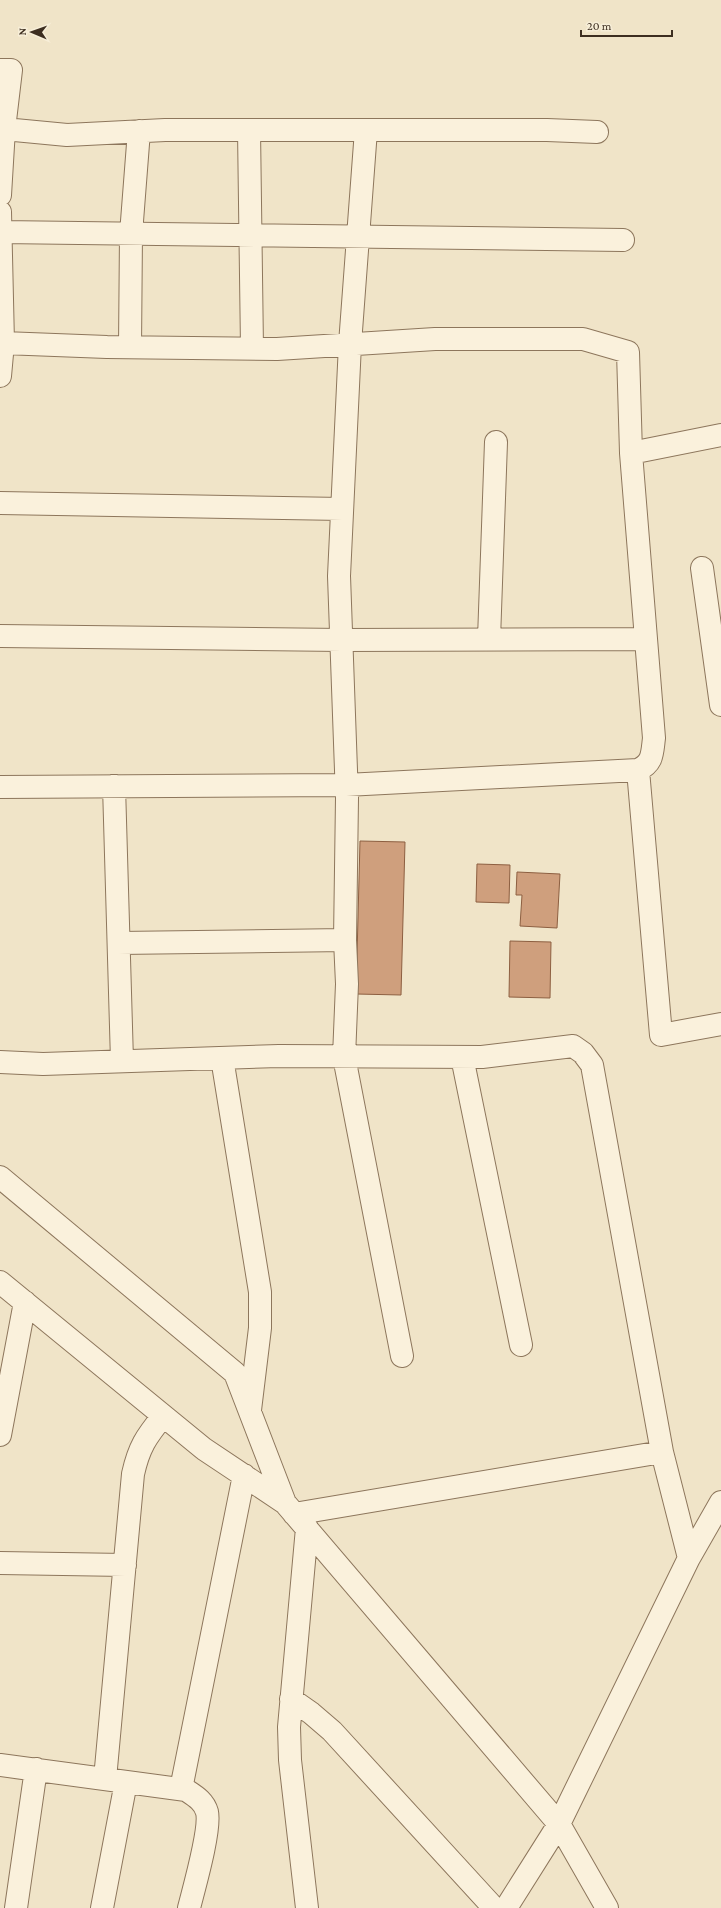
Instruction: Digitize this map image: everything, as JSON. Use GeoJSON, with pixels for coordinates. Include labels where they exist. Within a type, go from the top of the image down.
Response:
{"type":"FeatureCollection","features":[{"type":"Feature","properties":{"kind":"street"},"geometry":{"type":"LineString","coordinates":[[0,70],[11,70],[4,129],[0,195]]}},
{"type":"Feature","properties":{"kind":"street"},"geometry":{"type":"LineString","coordinates":[[4,129],[67,135],[139,131],[249,130],[547,130],[597,132]]}},
{"type":"Feature","properties":{"kind":"street"},"geometry":{"type":"LineString","coordinates":[[249,130],[252,348]]}},
{"type":"Feature","properties":{"kind":"street"},"geometry":{"type":"LineString","coordinates":[[366,130],[350,344],[339,576],[346,785],[345,940],[347,984],[344,1057],[402,1356]]}},
{"type":"Feature","properties":{"kind":"street"},"geometry":{"type":"LineString","coordinates":[[130,347],[131,234],[139,131]]}},
{"type":"Feature","properties":{"kind":"street"},"geometry":{"type":"LineString","coordinates":[[0,376],[3,343],[0,222],[131,234],[623,240]]}},
{"type":"Feature","properties":{"kind":"street"},"geometry":{"type":"LineString","coordinates":[[0,787],[346,785],[638,770],[647,766],[651,759],[654,738],[631,453],[628,352],[583,340],[435,338],[278,348],[130,347],[3,343]]}},
{"type":"Feature","properties":{"kind":"street"},"geometry":{"type":"LineString","coordinates":[[631,453],[721,436]]}},
{"type":"Feature","properties":{"kind":"street"},"geometry":{"type":"LineString","coordinates":[[489,639],[496,442]]}},
{"type":"Feature","properties":{"kind":"street"},"geometry":{"type":"LineString","coordinates":[[0,503],[342,509]]}},
{"type":"Feature","properties":{"kind":"street"},"geometry":{"type":"LineString","coordinates":[[702,568],[721,705]]}},
{"type":"Feature","properties":{"kind":"street"},"geometry":{"type":"LineString","coordinates":[[0,636],[342,640],[646,639]]}},
{"type":"Feature","properties":{"kind":"street"},"geometry":{"type":"LineString","coordinates":[[638,770],[661,1035],[721,1024]]}},
{"type":"Feature","properties":{"kind":"street"},"geometry":{"type":"LineString","coordinates":[[114,786],[122,1061]]}},
{"type":"Feature","properties":{"kind":"street"},"geometry":{"type":"LineString","coordinates":[[118,943],[345,940]]}},
{"type":"Feature","properties":{"kind":"street"},"geometry":{"type":"LineString","coordinates":[[0,1062],[43,1064],[222,1058],[482,1057],[572,1046],[583,1053],[592,1066],[662,1452],[689,1558]]}},
{"type":"Feature","properties":{"kind":"street"},"geometry":{"type":"LineString","coordinates":[[462,1057],[521,1345]]}},
{"type":"Feature","properties":{"kind":"street"},"geometry":{"type":"LineString","coordinates":[[222,1058],[260,1292],[260,1328],[250,1413]]}},
{"type":"Feature","properties":{"kind":"street"},"geometry":{"type":"LineString","coordinates":[[0,1177],[235,1373],[250,1413],[295,1515],[291,1700],[289,1727],[290,1760],[307,1908]]}},
{"type":"Feature","properties":{"kind":"street"},"geometry":{"type":"LineString","coordinates":[[0,1282],[204,1449],[244,1475],[295,1515],[558,1824],[607,1908]]}},
{"type":"Feature","properties":{"kind":"street"},"geometry":{"type":"LineString","coordinates":[[0,1435],[7,1358],[25,1302]]}},
{"type":"Feature","properties":{"kind":"street"},"geometry":{"type":"LineString","coordinates":[[105,1779],[133,1474],[138,1454],[145,1440],[163,1416]]}},
{"type":"Feature","properties":{"kind":"street"},"geometry":{"type":"LineString","coordinates":[[295,1515],[662,1452]]}},
{"type":"Feature","properties":{"kind":"street"},"geometry":{"type":"LineString","coordinates":[[181,1790],[244,1475]]}},
{"type":"Feature","properties":{"kind":"street"},"geometry":{"type":"LineString","coordinates":[[506,1908],[558,1824],[689,1558],[714,1529],[721,1502]]}},
{"type":"Feature","properties":{"kind":"street"},"geometry":{"type":"LineString","coordinates":[[0,1563],[125,1565]]}},
{"type":"Feature","properties":{"kind":"street"},"geometry":{"type":"LineString","coordinates":[[291,1700],[311,1713],[332,1731],[494,1908]]}},
{"type":"Feature","properties":{"kind":"street"},"geometry":{"type":"LineString","coordinates":[[0,1765],[186,1790],[199,1798],[207,1812],[207,1828],[189,1908]]}},
{"type":"Feature","properties":{"kind":"street"},"geometry":{"type":"LineString","coordinates":[[16,1908],[36,1769]]}},
{"type":"Feature","properties":{"kind":"street"},"geometry":{"type":"LineString","coordinates":[[102,1908],[126,1782]]}},
{"type":"Feature","properties":{"kind":"building"},"geometry":{"type":"Polygon","coordinates":[[[360,841],[405,842],[401,995],[356,994],[360,841]]]}},
{"type":"Feature","properties":{"kind":"building"},"geometry":{"type":"Polygon","coordinates":[[[477,864],[510,865],[509,903],[476,902],[477,864]]]}},
{"type":"Feature","properties":{"kind":"building"},"geometry":{"type":"Polygon","coordinates":[[[517,872],[560,874],[557,928],[520,926],[522,895],[516,895],[517,872]]]}},
{"type":"Feature","properties":{"kind":"building"},"geometry":{"type":"Polygon","coordinates":[[[510,941],[551,942],[550,998],[509,997],[510,941]]]}}]}
